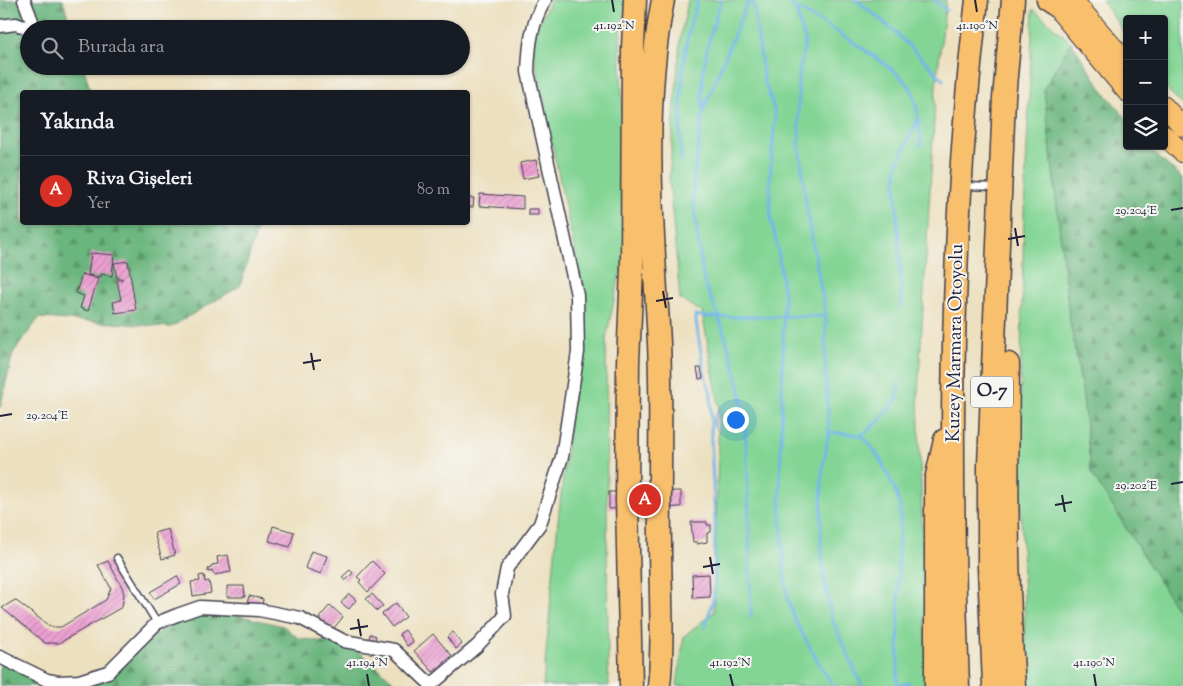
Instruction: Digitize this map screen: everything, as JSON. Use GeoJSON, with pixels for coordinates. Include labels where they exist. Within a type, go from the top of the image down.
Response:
{"type":"FeatureCollection","features":[{"type":"Feature","properties":{"kind":"highway"},"geometry":{"type":"LineString","coordinates":[[630,686],[627,482],[628,363],[632,269],[633,48],[636,0]]}},
{"type":"Feature","properties":{"kind":"highway"},"geometry":{"type":"LineString","coordinates":[[632,167],[635,75],[646,0]]}},
{"type":"Feature","properties":{"kind":"highway"},"geometry":{"type":"LineString","coordinates":[[659,686],[662,638],[659,500],[660,385],[652,244],[650,130],[653,61],[663,0]]}},
{"type":"Feature","properties":{"kind":"highway"},"geometry":{"type":"LineString","coordinates":[[656,39],[669,0]]}},
{"type":"Feature","properties":{"kind":"highway","name":"Kuzey Marmara Otoyolu"},"geometry":{"type":"LineString","coordinates":[[958,686],[954,551],[954,400],[957,254],[965,120],[977,0]]}},
{"type":"Feature","properties":{"kind":"highway","name":"Kuzey Marmara Otoyolu"},"geometry":{"type":"LineString","coordinates":[[994,686],[989,465],[1004,98],[1013,0]]}},
{"type":"Feature","properties":{"kind":"highway"},"geometry":{"type":"LineString","coordinates":[[1004,98],[1010,231],[1006,468],[1014,686]]}},
{"type":"Feature","properties":{"kind":"highway"},"geometry":{"type":"LineString","coordinates":[[936,686],[936,480],[954,400]]}},
{"type":"Feature","properties":{"kind":"main road"},"geometry":{"type":"LineString","coordinates":[[1056,1],[1124,60]]}},
{"type":"Feature","properties":{"kind":"main road"},"geometry":{"type":"LineString","coordinates":[[1056,1],[1123,87]]}},
{"type":"Feature","properties":{"kind":"main road"},"geometry":{"type":"LineString","coordinates":[[1168,110],[1183,127]]}},
{"type":"Feature","properties":{"kind":"main road"},"geometry":{"type":"LineString","coordinates":[[1168,139],[1183,153]]}},
{"type":"Feature","properties":{"kind":"street"},"geometry":{"type":"LineString","coordinates":[[24,0],[32,20]]}},
{"type":"Feature","properties":{"kind":"street"},"geometry":{"type":"LineString","coordinates":[[0,657],[47,680],[58,682],[79,681],[108,672],[157,623],[200,607],[259,610],[300,618],[344,641],[394,650],[431,685],[477,646],[505,616],[502,594],[507,568],[540,524],[562,457],[578,352],[576,296],[528,72],[529,44],[537,13],[545,0]]}},
{"type":"Feature","properties":{"kind":"street"},"geometry":{"type":"LineString","coordinates":[[0,26],[16,24],[20,26]]}},
{"type":"Feature","properties":{"kind":"lane"},"geometry":{"type":"LineString","coordinates":[[961,186],[1000,187]]}},
{"type":"Feature","properties":{"kind":"lane"},"geometry":{"type":"LineString","coordinates":[[117,558],[157,623]]}},
{"type":"Feature","properties":{"kind":"green space"},"geometry":{"type":"Polygon","coordinates":[[[0,0],[63,0],[69,20],[20,20],[20,75],[86,75],[90,90],[20,90],[20,225],[258,225],[240,286],[171,327],[39,318],[13,353],[0,408],[0,0]]]}},
{"type":"Feature","properties":{"kind":"green space"},"geometry":{"type":"Polygon","coordinates":[[[550,0],[626,0],[620,41],[627,242],[606,338],[609,686],[543,686],[558,521],[584,297],[531,41],[550,0]]]}},
{"type":"Feature","properties":{"kind":"green space"},"geometry":{"type":"Polygon","coordinates":[[[688,0],[946,0],[936,87],[918,394],[927,686],[677,686],[684,636],[714,612],[719,406],[702,312],[680,299],[669,179],[680,40],[688,0]]]}},
{"type":"Feature","properties":{"kind":"green space"},"geometry":{"type":"Polygon","coordinates":[[[1102,0],[1183,0],[1183,105],[1168,91],[1168,15],[1123,15],[1123,31],[1102,0]]]}},
{"type":"Feature","properties":{"kind":"green space"},"geometry":{"type":"Polygon","coordinates":[[[1033,9],[1071,42],[1044,89],[1069,315],[1082,389],[1091,472],[1183,619],[1183,686],[1027,686],[1019,458],[1024,213],[1033,9]]]}},
{"type":"Feature","properties":{"kind":"green space"},"geometry":{"type":"Polygon","coordinates":[[[1071,42],[1104,92],[1123,114],[1123,150],[1152,150],[1183,178],[1183,619],[1091,472],[1082,389],[1069,315],[1044,89],[1071,42]]]}},
{"type":"Feature","properties":{"kind":"green space"},"geometry":{"type":"Polygon","coordinates":[[[225,612],[283,626],[298,638],[353,646],[399,686],[0,686],[0,659],[41,683],[111,675],[164,627],[191,614],[225,612]]]}},
{"type":"Feature","properties":{"kind":"building"},"geometry":{"type":"Polygon","coordinates":[[[536,160],[539,176],[523,179],[520,163],[536,160]]]}},
{"type":"Feature","properties":{"kind":"building"},"geometry":{"type":"Polygon","coordinates":[[[480,194],[523,197],[523,209],[479,206],[480,194]]]}},
{"type":"Feature","properties":{"kind":"building"},"geometry":{"type":"Polygon","coordinates":[[[470,198],[474,198],[473,207],[470,207],[470,198]]]}},
{"type":"Feature","properties":{"kind":"building"},"geometry":{"type":"Polygon","coordinates":[[[528,209],[538,209],[538,215],[528,215],[528,209]]]}},
{"type":"Feature","properties":{"kind":"building"},"geometry":{"type":"Polygon","coordinates":[[[91,253],[114,255],[112,276],[101,274],[101,277],[88,275],[91,253]]]}},
{"type":"Feature","properties":{"kind":"building"},"geometry":{"type":"Polygon","coordinates":[[[128,261],[136,310],[115,313],[113,302],[121,300],[117,280],[122,280],[122,278],[117,278],[114,263],[128,261]]]}},
{"type":"Feature","properties":{"kind":"building"},"geometry":{"type":"Polygon","coordinates":[[[82,274],[98,279],[88,311],[80,308],[84,296],[76,293],[82,274]]]}},
{"type":"Feature","properties":{"kind":"building"},"geometry":{"type":"Polygon","coordinates":[[[697,368],[701,368],[703,378],[699,379],[697,368]]]}},
{"type":"Feature","properties":{"kind":"building"},"geometry":{"type":"Polygon","coordinates":[[[681,491],[681,507],[609,509],[609,492],[681,491]]]}},
{"type":"Feature","properties":{"kind":"building"},"geometry":{"type":"Polygon","coordinates":[[[691,522],[707,522],[707,525],[711,525],[711,532],[707,533],[707,542],[697,544],[697,542],[693,542],[691,522]]]}},
{"type":"Feature","properties":{"kind":"building"},"geometry":{"type":"Polygon","coordinates":[[[273,526],[294,532],[290,547],[269,541],[273,526]]]}},
{"type":"Feature","properties":{"kind":"building"},"geometry":{"type":"Polygon","coordinates":[[[168,529],[175,555],[162,559],[154,533],[168,529]]]}},
{"type":"Feature","properties":{"kind":"building"},"geometry":{"type":"Polygon","coordinates":[[[311,551],[327,556],[321,574],[305,568],[311,551]]]}},
{"type":"Feature","properties":{"kind":"building"},"geometry":{"type":"Polygon","coordinates":[[[228,555],[231,572],[214,575],[212,571],[208,572],[212,565],[218,564],[217,557],[228,555]]]}},
{"type":"Feature","properties":{"kind":"building"},"geometry":{"type":"Polygon","coordinates":[[[108,561],[122,587],[124,594],[122,607],[59,643],[45,643],[2,608],[15,600],[48,625],[61,627],[106,600],[111,588],[98,565],[108,561]]]}},
{"type":"Feature","properties":{"kind":"building"},"geometry":{"type":"Polygon","coordinates":[[[372,561],[385,574],[368,592],[357,577],[372,561]]]}},
{"type":"Feature","properties":{"kind":"building"},"geometry":{"type":"Polygon","coordinates":[[[350,570],[353,573],[345,581],[342,577],[350,570]]]}},
{"type":"Feature","properties":{"kind":"building"},"geometry":{"type":"Polygon","coordinates":[[[709,574],[710,597],[693,598],[692,575],[709,574]]]}},
{"type":"Feature","properties":{"kind":"building"},"geometry":{"type":"Polygon","coordinates":[[[204,575],[205,582],[209,581],[211,593],[193,596],[191,582],[200,581],[199,576],[204,575]]]}},
{"type":"Feature","properties":{"kind":"building"},"geometry":{"type":"Polygon","coordinates":[[[177,576],[181,584],[154,599],[150,592],[177,576]]]}},
{"type":"Feature","properties":{"kind":"building"},"geometry":{"type":"Polygon","coordinates":[[[227,586],[244,586],[245,597],[227,597],[227,586]]]}},
{"type":"Feature","properties":{"kind":"building"},"geometry":{"type":"Polygon","coordinates":[[[349,594],[356,600],[349,609],[341,603],[349,594]]]}},
{"type":"Feature","properties":{"kind":"building"},"geometry":{"type":"Polygon","coordinates":[[[372,594],[383,606],[377,611],[366,599],[372,594]]]}},
{"type":"Feature","properties":{"kind":"building"},"geometry":{"type":"Polygon","coordinates":[[[249,596],[263,599],[262,606],[247,603],[249,596]]]}},
{"type":"Feature","properties":{"kind":"building"},"geometry":{"type":"Polygon","coordinates":[[[396,603],[406,617],[392,627],[382,614],[396,603]]]}},
{"type":"Feature","properties":{"kind":"building"},"geometry":{"type":"Polygon","coordinates":[[[330,605],[343,617],[333,629],[319,618],[330,605]]]}},
{"type":"Feature","properties":{"kind":"building"},"geometry":{"type":"Polygon","coordinates":[[[405,630],[413,642],[407,646],[399,634],[405,630]]]}},
{"type":"Feature","properties":{"kind":"building"},"geometry":{"type":"Polygon","coordinates":[[[453,632],[462,644],[456,649],[447,637],[453,632]]]}},
{"type":"Feature","properties":{"kind":"building"},"geometry":{"type":"Polygon","coordinates":[[[370,634],[376,636],[375,642],[369,640],[370,634]]]}},
{"type":"Feature","properties":{"kind":"building"},"geometry":{"type":"Polygon","coordinates":[[[433,634],[452,656],[433,672],[414,651],[433,634]]]}},
{"type":"Feature","properties":{"kind":"waterway"},"geometry":{"type":"LineString","coordinates":[[681,161],[681,100],[684,60],[687,40],[698,0]]}},
{"type":"Feature","properties":{"kind":"waterway"},"geometry":{"type":"LineString","coordinates":[[703,111],[702,82],[706,55],[721,0]]}},
{"type":"Feature","properties":{"kind":"waterway"},"geometry":{"type":"LineString","coordinates":[[751,617],[747,455],[742,399],[719,317],[704,282],[695,217],[693,184],[703,111],[745,8],[752,0]]}},
{"type":"Feature","properties":{"kind":"waterway"},"geometry":{"type":"LineString","coordinates":[[753,0],[764,81],[775,115],[770,203],[771,220],[778,248],[784,296],[780,497],[784,572],[788,600],[795,620],[822,669],[834,686]]}},
{"type":"Feature","properties":{"kind":"waterway"},"geometry":{"type":"LineString","coordinates":[[787,0],[795,8],[805,40],[798,81],[799,144],[808,218],[826,316],[825,365],[829,432],[822,473],[821,540],[824,577],[832,619],[862,686]]}},
{"type":"Feature","properties":{"kind":"waterway"},"geometry":{"type":"LineString","coordinates":[[856,0],[901,38],[943,80]]}},
{"type":"Feature","properties":{"kind":"waterway"},"geometry":{"type":"LineString","coordinates":[[934,0],[946,10]]}},
{"type":"Feature","properties":{"kind":"waterway"},"geometry":{"type":"LineString","coordinates":[[795,8],[858,45],[904,80],[911,89],[915,101],[921,146]]}},
{"type":"Feature","properties":{"kind":"waterway"},"geometry":{"type":"LineString","coordinates":[[902,308],[896,187],[897,164],[917,121]]}},
{"type":"Feature","properties":{"kind":"waterway"},"geometry":{"type":"LineString","coordinates":[[705,628],[714,596],[715,524],[711,393],[704,372],[695,315],[707,317],[826,316]]}},
{"type":"Feature","properties":{"kind":"waterway"},"geometry":{"type":"LineString","coordinates":[[861,436],[881,419],[897,399],[899,383]]}},
{"type":"Feature","properties":{"kind":"waterway"},"geometry":{"type":"LineString","coordinates":[[829,432],[856,435],[862,437],[867,442],[884,467],[894,487],[899,503],[901,515],[898,556],[899,637],[897,685]]}},
{"type":"Feature","properties":{"kind":"waterway"},"geometry":{"type":"LineString","coordinates":[[894,686],[909,683]]}},
{"type":"Feature","properties":{"kind":"place","name":"Riva Gişeleri"},"geometry":{"type":"Point","coordinates":[645,500]}}]}
